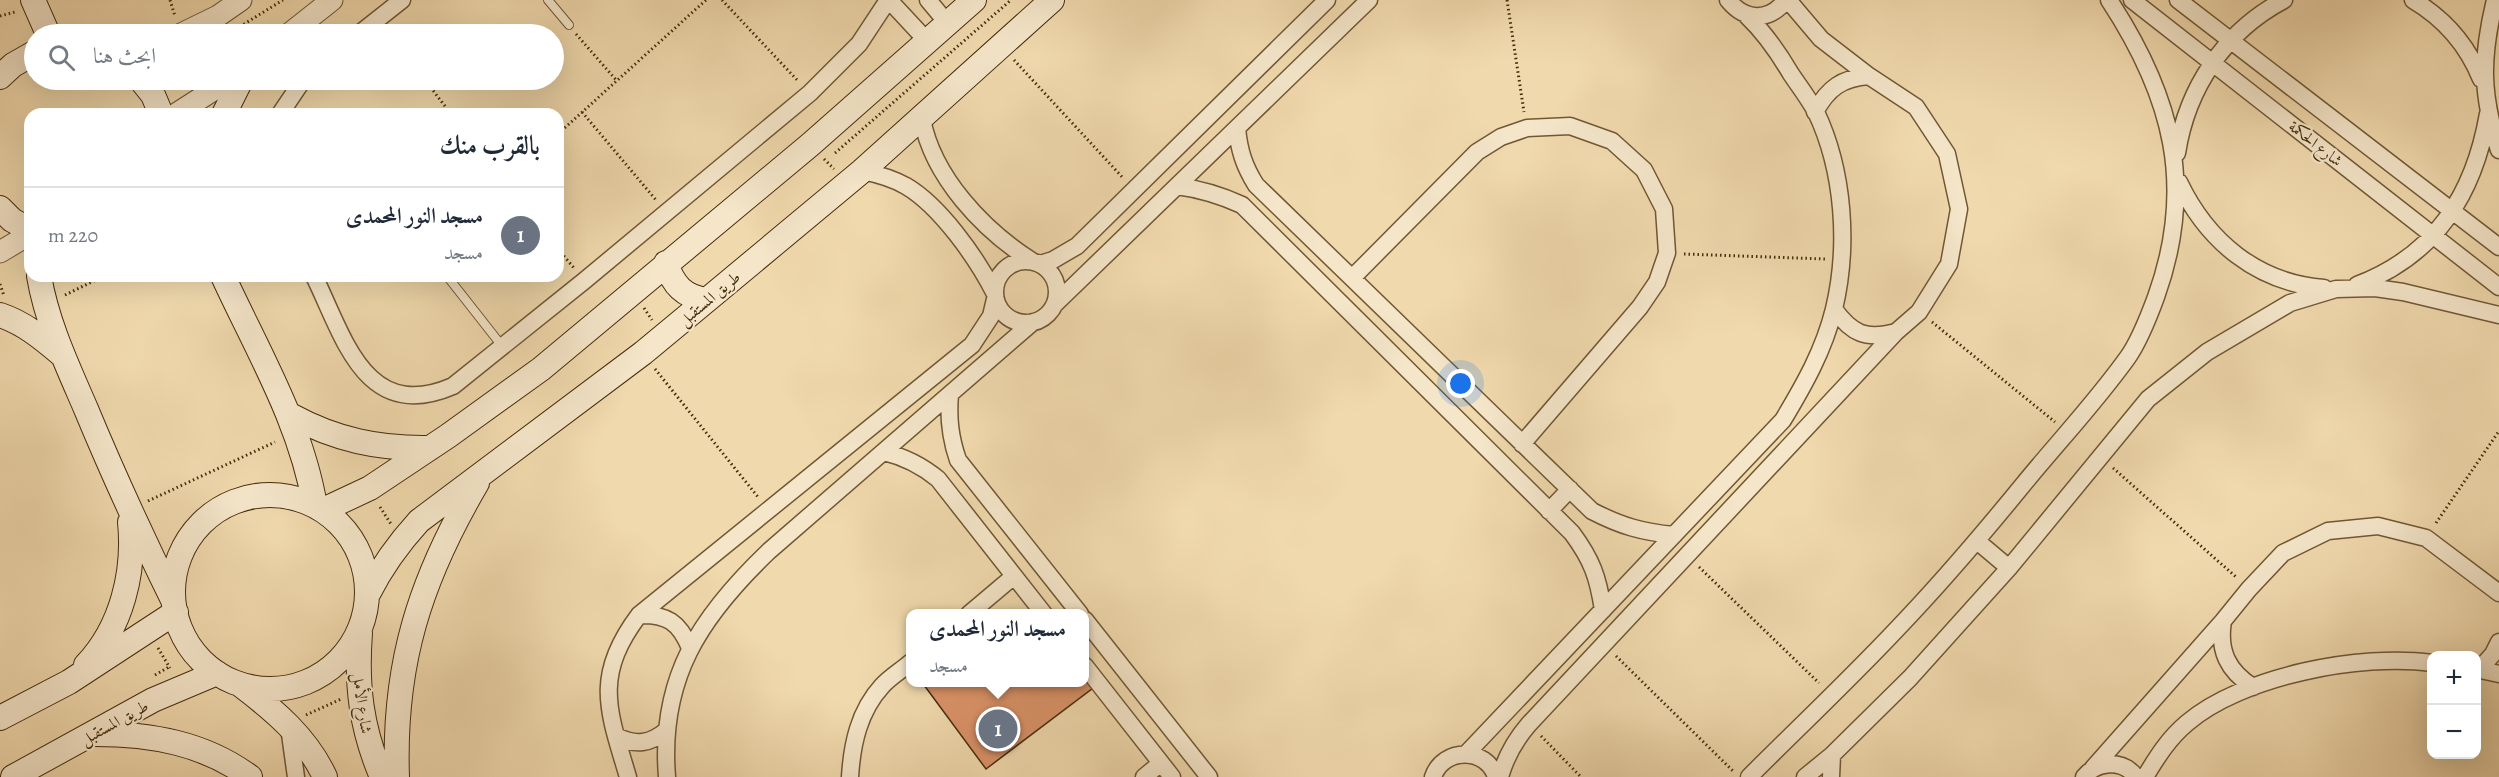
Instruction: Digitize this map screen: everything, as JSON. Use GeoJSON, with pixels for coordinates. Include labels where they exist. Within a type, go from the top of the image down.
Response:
{"type":"FeatureCollection","features":[{"type":"Feature","properties":{"kind":"main road"},"geometry":{"type":"LineString","coordinates":[[33,0],[44,24]]}},
{"type":"Feature","properties":{"kind":"main road"},"geometry":{"type":"LineString","coordinates":[[319,508],[370,488],[541,369],[666,264],[819,152],[928,42],[974,0]]}},
{"type":"Feature","properties":{"kind":"main road","name":"طريق المستقبل"},"geometry":{"type":"LineString","coordinates":[[368,594],[382,567],[419,521],[664,336],[922,119],[1052,0]]}},
{"type":"Feature","properties":{"kind":"main road"},"geometry":{"type":"LineString","coordinates":[[0,77],[12,65],[24,58]]}},
{"type":"Feature","properties":{"kind":"main road"},"geometry":{"type":"LineString","coordinates":[[149,90],[158,108]]}},
{"type":"Feature","properties":{"kind":"main road"},"geometry":{"type":"LineString","coordinates":[[227,108],[236,90]]}},
{"type":"Feature","properties":{"kind":"main road"},"geometry":{"type":"LineString","coordinates":[[0,208],[24,228]]}},
{"type":"Feature","properties":{"kind":"main road"},"geometry":{"type":"LineString","coordinates":[[666,264],[677,286],[696,298],[707,300]]}},
{"type":"Feature","properties":{"kind":"main road"},"geometry":{"type":"LineString","coordinates":[[0,718],[69,682],[147,631],[175,607],[175,575],[183,550],[197,528],[216,511],[240,499],[265,495],[291,497],[319,508],[342,526],[356,546],[364,569],[368,594],[360,627],[349,649],[332,667],[312,680],[288,687],[264,689],[240,684],[217,673],[198,657],[184,636],[175,607],[129,510],[63,356],[44,305],[40,282]]}},
{"type":"Feature","properties":{"kind":"main road"},"geometry":{"type":"LineString","coordinates":[[226,282],[293,424],[319,508]]}},
{"type":"Feature","properties":{"kind":"main road"},"geometry":{"type":"LineString","coordinates":[[0,315],[39,335],[63,356]]}},
{"type":"Feature","properties":{"kind":"main road"},"geometry":{"type":"LineString","coordinates":[[293,424],[350,441],[402,448],[430,448]]}},
{"type":"Feature","properties":{"kind":"main road"},"geometry":{"type":"LineString","coordinates":[[396,777],[396,730],[401,677],[418,608],[444,542],[480,477]]}},
{"type":"Feature","properties":{"kind":"main road"},"geometry":{"type":"LineString","coordinates":[[69,682],[91,659],[109,633],[122,604],[130,573],[129,510]]}},
{"type":"Feature","properties":{"kind":"main road","name":"شارع الأمل"},"geometry":{"type":"LineString","coordinates":[[360,627],[358,691],[367,736],[382,777]]}},
{"type":"Feature","properties":{"kind":"main road","name":"طريق المستقبل"},"geometry":{"type":"LineString","coordinates":[[13,777],[182,687],[217,673]]}},
{"type":"Feature","properties":{"kind":"main road"},"geometry":{"type":"LineString","coordinates":[[240,684],[288,724],[309,750],[325,777]]}},
{"type":"Feature","properties":{"kind":"main road"},"geometry":{"type":"LineString","coordinates":[[93,734],[129,734],[165,739],[200,749],[234,765],[250,777]]}},
{"type":"Feature","properties":{"kind":"street"},"geometry":{"type":"LineString","coordinates":[[202,24],[218,16],[240,0]]}},
{"type":"Feature","properties":{"kind":"street"},"geometry":{"type":"LineString","coordinates":[[302,24],[333,0]]}},
{"type":"Feature","properties":{"kind":"street"},"geometry":{"type":"LineString","coordinates":[[372,24],[402,0]]}},
{"type":"Feature","properties":{"kind":"street"},"geometry":{"type":"LineString","coordinates":[[317,282],[358,367],[374,382],[391,392],[416,396],[435,394],[453,386],[584,281],[810,93],[859,45],[889,0],[928,42]]}},
{"type":"Feature","properties":{"kind":"street"},"geometry":{"type":"LineString","coordinates":[[928,0],[948,24]]}},
{"type":"Feature","properties":{"kind":"street"},"geometry":{"type":"LineString","coordinates":[[628,777],[616,736],[608,685],[612,660],[623,636],[639,615],[972,345],[991,316],[997,278],[1006,267],[1018,261],[1053,260],[1077,246],[1327,0]]}},
{"type":"Feature","properties":{"kind":"street"},"geometry":{"type":"LineString","coordinates":[[667,777],[667,730],[670,702],[678,674],[690,648],[713,612],[739,580],[1033,322],[1045,316],[1369,0]]}},
{"type":"Feature","properties":{"kind":"street"},"geometry":{"type":"LineString","coordinates":[[1498,777],[1515,741],[1529,724],[1896,332],[1919,312],[1949,264],[1959,209],[1947,154],[1916,107],[1869,76],[1821,39],[1787,0],[1770,15],[1759,17],[1721,0]]}},
{"type":"Feature","properties":{"kind":"street"},"geometry":{"type":"LineString","coordinates":[[2109,0],[2148,66],[2164,110],[2176,171],[2188,202],[2202,223],[2220,242],[2262,272],[2286,281],[2311,287],[2375,288],[2403,292],[2499,315]]}},
{"type":"Feature","properties":{"kind":"street","name":"شارع الحكمة"},"geometry":{"type":"LineString","coordinates":[[2132,0],[2499,286]]}},
{"type":"Feature","properties":{"kind":"street","name":"شارع الحكمة"},"geometry":{"type":"LineString","coordinates":[[2178,0],[2499,247]]}},
{"type":"Feature","properties":{"kind":"street"},"geometry":{"type":"LineString","coordinates":[[1749,777],[1897,629],[1977,541],[2129,355],[2150,312],[2166,269],[2173,235],[2180,136],[2187,110],[2212,62],[2230,40],[2250,22],[2284,0]]}},
{"type":"Feature","properties":{"kind":"street"},"geometry":{"type":"LineString","coordinates":[[2413,0],[2434,12],[2456,34],[2474,61],[2485,91]]}},
{"type":"Feature","properties":{"kind":"street"},"geometry":{"type":"LineString","coordinates":[[2495,0],[2484,60],[2488,114],[2499,150]]}},
{"type":"Feature","properties":{"kind":"street"},"geometry":{"type":"LineString","coordinates":[[1466,754],[1783,420],[1814,367],[1834,309],[1842,259],[1839,199],[1832,160],[1815,112],[1769,39],[1737,9]]}},
{"type":"Feature","properties":{"kind":"street"},"geometry":{"type":"LineString","coordinates":[[1815,112],[1823,97],[1836,85],[1852,78],[1869,76]]}},
{"type":"Feature","properties":{"kind":"street"},"geometry":{"type":"LineString","coordinates":[[185,108],[213,90]]}},
{"type":"Feature","properties":{"kind":"street"},"geometry":{"type":"LineString","coordinates":[[284,108],[296,90]]}},
{"type":"Feature","properties":{"kind":"street"},"geometry":{"type":"LineString","coordinates":[[1805,777],[1832,755],[1910,678],[2009,568],[2148,399],[2207,352],[2290,303],[2342,289],[2386,272],[2411,255],[2433,235],[2453,211],[2470,181],[2478,159],[2488,114]]}},
{"type":"Feature","properties":{"kind":"street"},"geometry":{"type":"LineString","coordinates":[[922,119],[926,140],[948,181],[1007,245],[1049,271],[1055,282],[1057,294],[1054,305]]}},
{"type":"Feature","properties":{"kind":"street"},"geometry":{"type":"LineString","coordinates":[[1352,278],[1477,152],[1501,137],[1527,128],[1570,126],[1612,141],[1644,170],[1664,209],[1667,253],[1657,282],[1640,307],[1522,444]]}},
{"type":"Feature","properties":{"kind":"street"},"geometry":{"type":"LineString","coordinates":[[1237,128],[1239,149],[1245,168],[1256,185],[1592,511],[1617,524],[1645,532],[1674,535]]}},
{"type":"Feature","properties":{"kind":"street"},"geometry":{"type":"LineString","coordinates":[[854,177],[884,176],[906,186],[926,200],[981,266],[1000,310],[1009,318],[1020,323],[1033,322]]}},
{"type":"Feature","properties":{"kind":"street"},"geometry":{"type":"LineString","coordinates":[[1177,186],[1221,195],[1242,205],[1572,533],[1588,556],[1599,582],[1603,610]]}},
{"type":"Feature","properties":{"kind":"street"},"geometry":{"type":"LineString","coordinates":[[0,252],[24,236]]}},
{"type":"Feature","properties":{"kind":"street"},"geometry":{"type":"LineString","coordinates":[[1834,309],[1845,324],[1860,334],[1878,336],[1896,332]]}},
{"type":"Feature","properties":{"kind":"street"},"geometry":{"type":"LineString","coordinates":[[1421,384],[1441,364]]}},
{"type":"Feature","properties":{"kind":"street"},"geometry":{"type":"LineString","coordinates":[[950,394],[948,416],[951,439],[958,460],[1076,609]]}},
{"type":"Feature","properties":{"kind":"street"},"geometry":{"type":"LineString","coordinates":[[884,452],[913,461],[938,478],[1040,609]]}},
{"type":"Feature","properties":{"kind":"street"},"geometry":{"type":"LineString","coordinates":[[1549,511],[1570,489]]}},
{"type":"Feature","properties":{"kind":"street"},"geometry":{"type":"LineString","coordinates":[[2088,773],[2283,553],[2328,531],[2378,526],[2426,538],[2499,593]]}},
{"type":"Feature","properties":{"kind":"street"},"geometry":{"type":"LineString","coordinates":[[1977,541],[2009,568]]}},
{"type":"Feature","properties":{"kind":"street"},"geometry":{"type":"LineString","coordinates":[[975,609],[1014,576]]}},
{"type":"Feature","properties":{"kind":"street"},"geometry":{"type":"LineString","coordinates":[[639,615],[656,615],[671,621],[683,632],[690,648]]}},
{"type":"Feature","properties":{"kind":"street"},"geometry":{"type":"LineString","coordinates":[[2223,621],[2221,637],[2223,652],[2230,666],[2240,678],[2253,687]]}},
{"type":"Feature","properties":{"kind":"street"},"geometry":{"type":"LineString","coordinates":[[1089,625],[1209,777]]}},
{"type":"Feature","properties":{"kind":"street"},"geometry":{"type":"LineString","coordinates":[[2481,666],[2493,654],[2499,642]]}},
{"type":"Feature","properties":{"kind":"street"},"geometry":{"type":"LineString","coordinates":[[2145,777],[2161,751],[2187,723],[2218,701],[2253,687],[2308,671],[2365,662],[2427,663]]}},
{"type":"Feature","properties":{"kind":"street"},"geometry":{"type":"LineString","coordinates":[[850,777],[852,748],[863,715],[882,687],[906,666]]}},
{"type":"Feature","properties":{"kind":"street"},"geometry":{"type":"LineString","coordinates":[[1100,686],[1122,668]]}},
{"type":"Feature","properties":{"kind":"street"},"geometry":{"type":"LineString","coordinates":[[2481,670],[2499,674]]}},
{"type":"Feature","properties":{"kind":"street"},"geometry":{"type":"LineString","coordinates":[[1089,671],[1172,777]]}},
{"type":"Feature","properties":{"kind":"street"},"geometry":{"type":"LineString","coordinates":[[288,724],[296,777]]}},
{"type":"Feature","properties":{"kind":"street"},"geometry":{"type":"LineString","coordinates":[[616,736],[629,742],[643,743],[656,739],[667,730]]}},
{"type":"Feature","properties":{"kind":"street"},"geometry":{"type":"LineString","coordinates":[[1432,776],[1448,759],[1466,754],[1478,756],[1488,763],[1498,777]]}},
{"type":"Feature","properties":{"kind":"street"},"geometry":{"type":"LineString","coordinates":[[1831,777],[1832,755]]}},
{"type":"Feature","properties":{"kind":"street"},"geometry":{"type":"LineString","coordinates":[[1144,777],[1161,763]]}},
{"type":"Feature","properties":{"kind":"street"},"geometry":{"type":"LineString","coordinates":[[2088,773],[2106,764],[2120,765],[2133,772],[2136,777]]}},
{"type":"Feature","properties":{"kind":"lane"},"geometry":{"type":"LineString","coordinates":[[548,0],[569,25]]}},
{"type":"Feature","properties":{"kind":"lane"},"geometry":{"type":"LineString","coordinates":[[452,282],[502,346]]}},
{"type":"Feature","properties":{"kind":"path"},"geometry":{"type":"LineString","coordinates":[[244,24],[282,0]]}},
{"type":"Feature","properties":{"kind":"path"},"geometry":{"type":"LineString","coordinates":[[564,128],[706,0]]}},
{"type":"Feature","properties":{"kind":"path"},"geometry":{"type":"LineString","coordinates":[[722,0],[810,93]]}},
{"type":"Feature","properties":{"kind":"path"},"geometry":{"type":"LineString","coordinates":[[835,153],[1011,0]]}},
{"type":"Feature","properties":{"kind":"path"},"geometry":{"type":"LineString","coordinates":[[1507,0],[1527,128]]}},
{"type":"Feature","properties":{"kind":"path"},"geometry":{"type":"LineString","coordinates":[[569,25],[617,81]]}},
{"type":"Feature","properties":{"kind":"path"},"geometry":{"type":"LineString","coordinates":[[1002,46],[1135,191]]}},
{"type":"Feature","properties":{"kind":"path"},"geometry":{"type":"LineString","coordinates":[[432,90],[447,108]]}},
{"type":"Feature","properties":{"kind":"path"},"geometry":{"type":"LineString","coordinates":[[582,112],[667,213]]}},
{"type":"Feature","properties":{"kind":"path"},"geometry":{"type":"LineString","coordinates":[[817,168],[819,152],[854,177]]}},
{"type":"Feature","properties":{"kind":"path"},"geometry":{"type":"LineString","coordinates":[[1667,253],[1842,259]]}},
{"type":"Feature","properties":{"kind":"path"},"geometry":{"type":"LineString","coordinates":[[564,256],[584,281]]}},
{"type":"Feature","properties":{"kind":"path"},"geometry":{"type":"LineString","coordinates":[[44,305],[92,282]]}},
{"type":"Feature","properties":{"kind":"path"},"geometry":{"type":"LineString","coordinates":[[632,292],[664,336]]}},
{"type":"Feature","properties":{"kind":"path"},"geometry":{"type":"LineString","coordinates":[[1919,312],[2067,432]]}},
{"type":"Feature","properties":{"kind":"path"},"geometry":{"type":"LineString","coordinates":[[643,353],[768,510]]}},
{"type":"Feature","properties":{"kind":"path"},"geometry":{"type":"LineString","coordinates":[[129,510],[293,424]]}},
{"type":"Feature","properties":{"kind":"path"},"geometry":{"type":"LineString","coordinates":[[2426,538],[2499,431]]}},
{"type":"Feature","properties":{"kind":"path"},"geometry":{"type":"LineString","coordinates":[[2101,457],[2249,589]]}},
{"type":"Feature","properties":{"kind":"path"},"geometry":{"type":"LineString","coordinates":[[370,488],[400,542]]}},
{"type":"Feature","properties":{"kind":"path"},"geometry":{"type":"LineString","coordinates":[[1687,555],[1831,695]]}},
{"type":"Feature","properties":{"kind":"path"},"geometry":{"type":"LineString","coordinates":[[147,631],[182,687]]}},
{"type":"Feature","properties":{"kind":"path"},"geometry":{"type":"LineString","coordinates":[[1604,644],[1739,777]]}},
{"type":"Feature","properties":{"kind":"path"},"geometry":{"type":"LineString","coordinates":[[288,724],[358,691]]}},
{"type":"Feature","properties":{"kind":"path"},"geometry":{"type":"LineString","coordinates":[[1529,724],[1581,777]]}},
{"type":"Feature","properties":{"kind":"building"},"geometry":{"type":"Polygon","coordinates":[[[1089,683],[1093,688],[986,769],[925,687],[1089,687],[1089,683]]]}},
{"type":"Feature","properties":{"kind":"place","name":"مسجد النور المحمدى"},"geometry":{"type":"Point","coordinates":[998,729]}}]}
